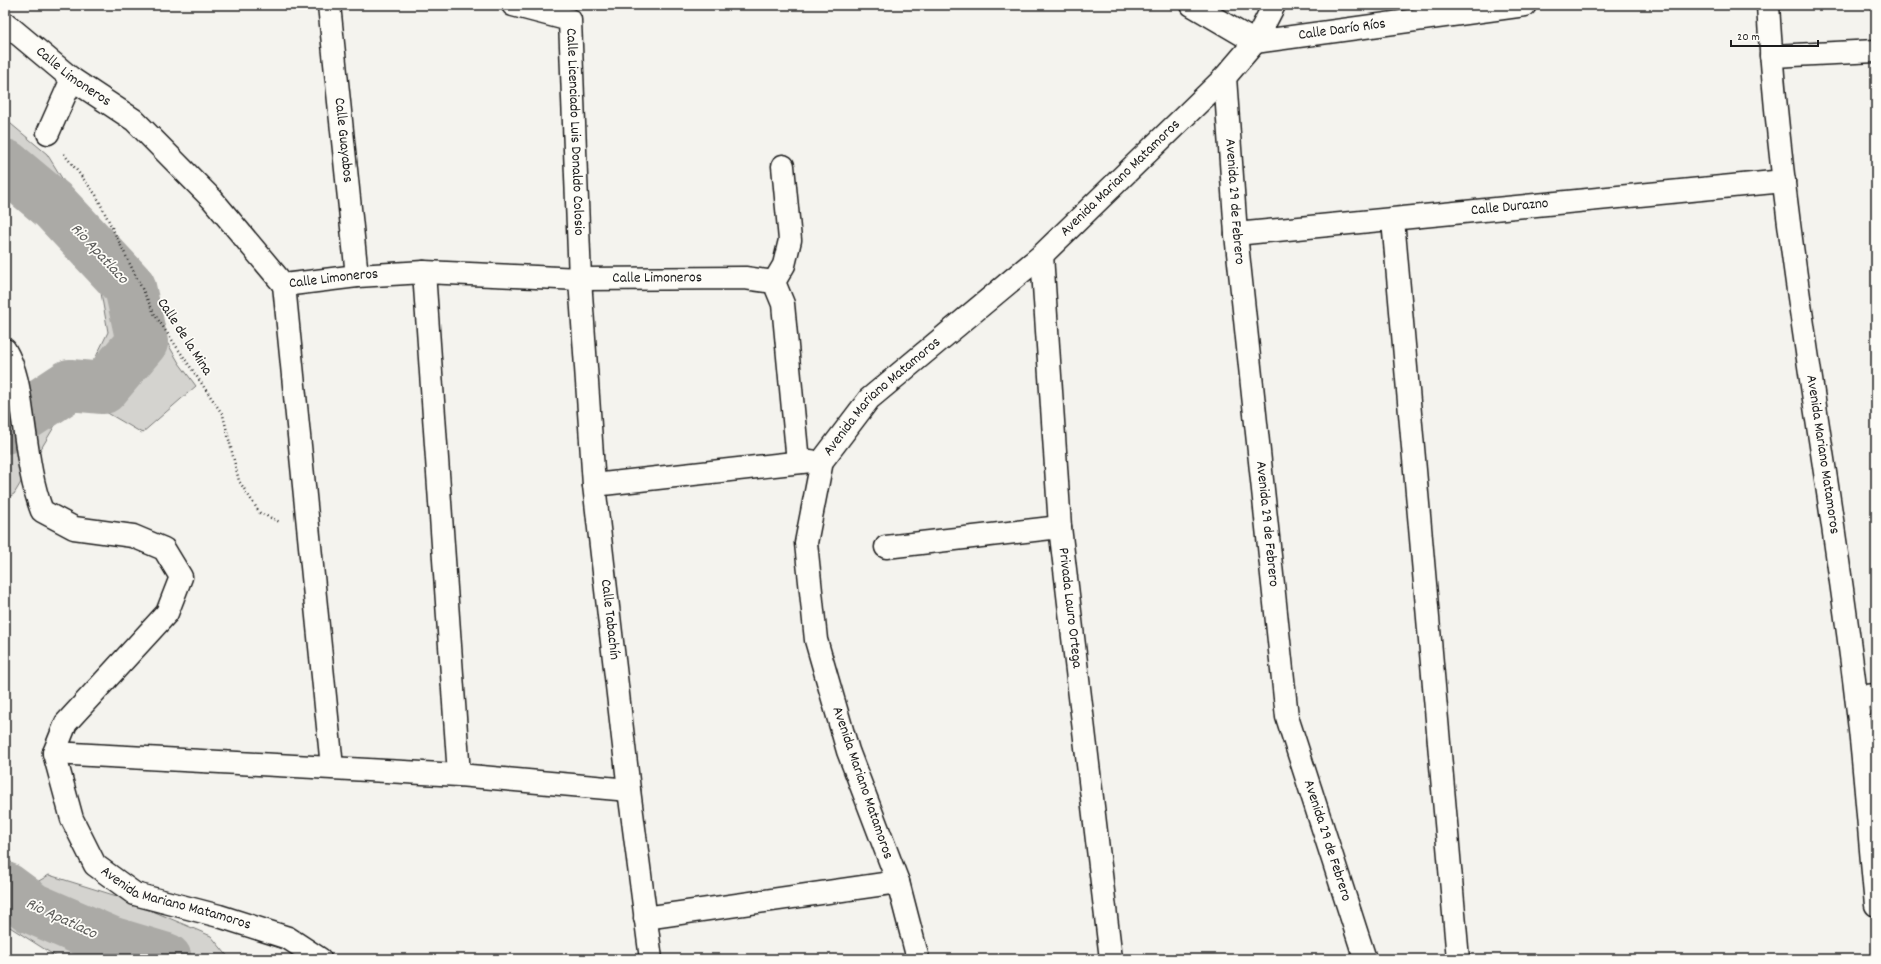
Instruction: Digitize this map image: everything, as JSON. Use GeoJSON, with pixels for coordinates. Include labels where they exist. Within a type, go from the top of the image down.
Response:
{"type":"FeatureCollection","features":[{"type":"Feature","properties":{"kind":"street","name":"Calle Guayabos"},"geometry":{"type":"LineString","coordinates":[[329,5],[356,276]]}},
{"type":"Feature","properties":{"kind":"street","name":"Calle Licenciado Luis Donaldo Colosio"},"geometry":{"type":"LineString","coordinates":[[513,5],[570,20],[580,279]]}},
{"type":"Feature","properties":{"kind":"street"},"geometry":{"type":"LineString","coordinates":[[1192,5],[1255,42]]}},
{"type":"Feature","properties":{"kind":"street","name":"Avenida Mariano Matamoros"},"geometry":{"type":"LineString","coordinates":[[918,959],[898,882],[848,751],[816,640],[806,543],[822,461],[869,399],[1042,255],[1225,77],[1255,42],[1274,5]]}},
{"type":"Feature","properties":{"kind":"street","name":"Calle Darío Ríos"},"geometry":{"type":"LineString","coordinates":[[1255,42],[1525,5]]}},
{"type":"Feature","properties":{"kind":"street","name":"Avenida Mariano Matamoros"},"geometry":{"type":"LineString","coordinates":[[1768,5],[1771,56],[1784,181],[1866,696],[1876,905]]}},
{"type":"Feature","properties":{"kind":"street","name":"Calle Limoneros"},"geometry":{"type":"LineString","coordinates":[[5,23],[72,79],[134,120],[212,199],[284,285],[356,276],[424,272],[580,279],[744,278],[774,282]]}},
{"type":"Feature","properties":{"kind":"street"},"geometry":{"type":"LineString","coordinates":[[1771,56],[1876,51]]}},
{"type":"Feature","properties":{"kind":"street","name":"Avenida 29 de Febrero"},"geometry":{"type":"LineString","coordinates":[[1225,77],[1236,234],[1287,717],[1365,959]]}},
{"type":"Feature","properties":{"kind":"street"},"geometry":{"type":"LineString","coordinates":[[48,133],[72,79]]}},
{"type":"Feature","properties":{"kind":"street"},"geometry":{"type":"LineString","coordinates":[[783,166],[790,240],[784,265],[774,282],[783,304],[798,462]]}},
{"type":"Feature","properties":{"kind":"street","name":"Calle Durazno"},"geometry":{"type":"LineString","coordinates":[[1236,234],[1784,181]]}},
{"type":"Feature","properties":{"kind":"street"},"geometry":{"type":"LineString","coordinates":[[1392,220],[1458,959]]}},
{"type":"Feature","properties":{"kind":"street","name":"Privada Lauro Ortega"},"geometry":{"type":"LineString","coordinates":[[1042,255],[1060,527],[1111,959]]}},
{"type":"Feature","properties":{"kind":"street"},"geometry":{"type":"LineString","coordinates":[[424,272],[459,774]]}},
{"type":"Feature","properties":{"kind":"street","name":"Calle Tabachín"},"geometry":{"type":"LineString","coordinates":[[580,279],[594,485],[629,790],[651,959]]}},
{"type":"Feature","properties":{"kind":"street"},"geometry":{"type":"LineString","coordinates":[[284,285],[332,767]]}},
{"type":"Feature","properties":{"kind":"street"},"geometry":{"type":"LineString","coordinates":[[5,350],[10,359],[18,382],[34,490],[42,512],[74,528],[133,536],[164,549],[181,577],[167,613],[66,723],[54,753],[459,774],[629,790]]}},
{"type":"Feature","properties":{"kind":"street"},"geometry":{"type":"LineString","coordinates":[[594,485],[798,462],[822,461]]}},
{"type":"Feature","properties":{"kind":"street"},"geometry":{"type":"LineString","coordinates":[[886,547],[1060,527]]}},
{"type":"Feature","properties":{"kind":"street","name":"Avenida Mariano Matamoros"},"geometry":{"type":"LineString","coordinates":[[54,753],[72,819],[95,865],[135,894],[219,916],[288,938],[320,959]]}},
{"type":"Feature","properties":{"kind":"street"},"geometry":{"type":"LineString","coordinates":[[645,918],[898,882]]}},
{"type":"Feature","properties":{"kind":"path","name":"Calle de la Mina"},"geometry":{"type":"LineString","coordinates":[[48,133],[96,195],[154,315],[223,415],[239,481],[260,513],[308,534]]}},
{"type":"Feature","properties":{"kind":"shaded area"},"geometry":{"type":"Polygon","coordinates":[[[5,119],[47,154],[113,261],[157,325],[179,363],[196,386],[142,433],[80,397],[63,412],[14,494],[5,499],[5,404],[94,361],[108,332],[98,276],[5,186],[5,119]]]}},
{"type":"Feature","properties":{"kind":"shaded area"},"geometry":{"type":"Polygon","coordinates":[[[5,852],[27,888],[49,875],[120,897],[211,936],[230,959],[60,959],[5,924],[5,852]]]}},
{"type":"Feature","properties":{"kind":"waterway","name":"Rio Apatlaco"},"geometry":{"type":"LineString","coordinates":[[5,165],[54,206],[130,287],[142,342],[103,388],[70,385],[5,428]]}},
{"type":"Feature","properties":{"kind":"waterway","name":"Rio Apatlaco"},"geometry":{"type":"LineString","coordinates":[[5,888],[32,908],[113,943],[166,959]]}}]}
